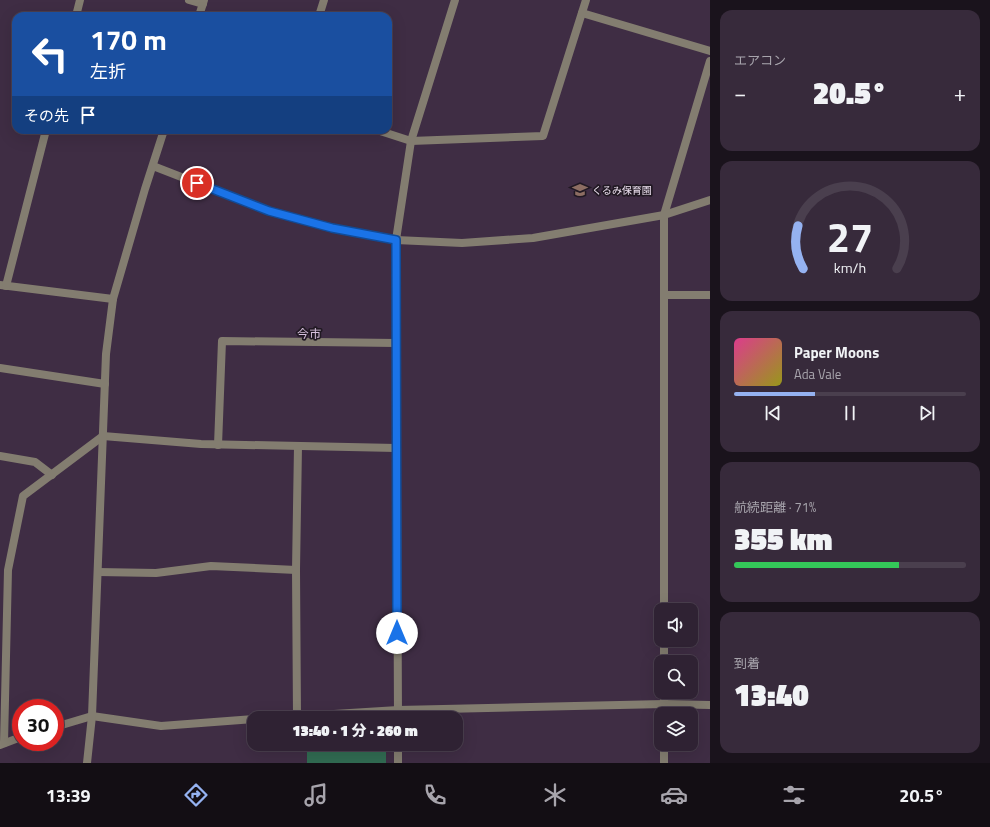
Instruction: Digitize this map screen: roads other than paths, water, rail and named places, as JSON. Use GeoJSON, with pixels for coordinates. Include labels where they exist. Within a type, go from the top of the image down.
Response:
{"type":"FeatureCollection","features":[{"type":"Feature","properties":{"kind":"street"},"geometry":{"type":"LineString","coordinates":[[77,12],[80,0]]}},
{"type":"Feature","properties":{"kind":"street"},"geometry":{"type":"LineString","coordinates":[[189,0],[204,2],[200,12]]}},
{"type":"Feature","properties":{"kind":"street"},"geometry":{"type":"LineString","coordinates":[[320,12],[324,0]]}},
{"type":"Feature","properties":{"kind":"street"},"geometry":{"type":"LineString","coordinates":[[398,711],[396,240],[411,141],[455,0]]}},
{"type":"Feature","properties":{"kind":"street"},"geometry":{"type":"LineString","coordinates":[[389,134],[411,141],[543,136],[586,0]]}},
{"type":"Feature","properties":{"kind":"street"},"geometry":{"type":"LineString","coordinates":[[582,13],[710,51]]}},
{"type":"Feature","properties":{"kind":"street"},"geometry":{"type":"LineString","coordinates":[[664,603],[664,215],[710,61]]}},
{"type":"Feature","properties":{"kind":"street"},"geometry":{"type":"LineString","coordinates":[[45,134],[3,285],[113,299]]}},
{"type":"Feature","properties":{"kind":"street"},"geometry":{"type":"LineString","coordinates":[[87,763],[92,716],[106,354],[113,299],[163,134]]}},
{"type":"Feature","properties":{"kind":"street"},"geometry":{"type":"LineString","coordinates":[[153,166],[269,211],[332,228],[396,240],[462,243],[532,238],[664,215],[710,200]]}},
{"type":"Feature","properties":{"kind":"street"},"geometry":{"type":"LineString","coordinates":[[664,295],[710,295]]}},
{"type":"Feature","properties":{"kind":"street"},"geometry":{"type":"LineString","coordinates":[[218,445],[222,341],[396,343]]}},
{"type":"Feature","properties":{"kind":"street"},"geometry":{"type":"LineString","coordinates":[[0,368],[105,384]]}},
{"type":"Feature","properties":{"kind":"street"},"geometry":{"type":"LineString","coordinates":[[12,740],[2,744],[3,631],[8,570],[23,496],[104,436],[218,445],[396,448]]}},
{"type":"Feature","properties":{"kind":"street"},"geometry":{"type":"LineString","coordinates":[[297,711],[296,570],[298,446]]}},
{"type":"Feature","properties":{"kind":"street"},"geometry":{"type":"LineString","coordinates":[[0,456],[35,462],[52,475]]}},
{"type":"Feature","properties":{"kind":"street"},"geometry":{"type":"LineString","coordinates":[[98,572],[156,574],[210,566],[296,570]]}},
{"type":"Feature","properties":{"kind":"street"},"geometry":{"type":"LineString","coordinates":[[664,699],[664,704]]}},
{"type":"Feature","properties":{"kind":"street"},"geometry":{"type":"LineString","coordinates":[[463,712],[664,704],[710,705]]}},
{"type":"Feature","properties":{"kind":"street"},"geometry":{"type":"LineString","coordinates":[[64,724],[92,716],[161,726],[247,720]]}},
{"type":"Feature","properties":{"kind":"street"},"geometry":{"type":"LineString","coordinates":[[398,751],[398,763]]}},
{"type":"Feature","properties":{"kind":"street"},"geometry":{"type":"LineString","coordinates":[[664,751],[664,763]]}},
{"type":"Feature","properties":{"kind":"place","name":"くるみ保育園"},"geometry":{"type":"Point","coordinates":[580,190]}},
{"type":"Feature","properties":{"kind":"district","name":"今市"},"geometry":{"type":"Point","coordinates":[309,334]}}]}
